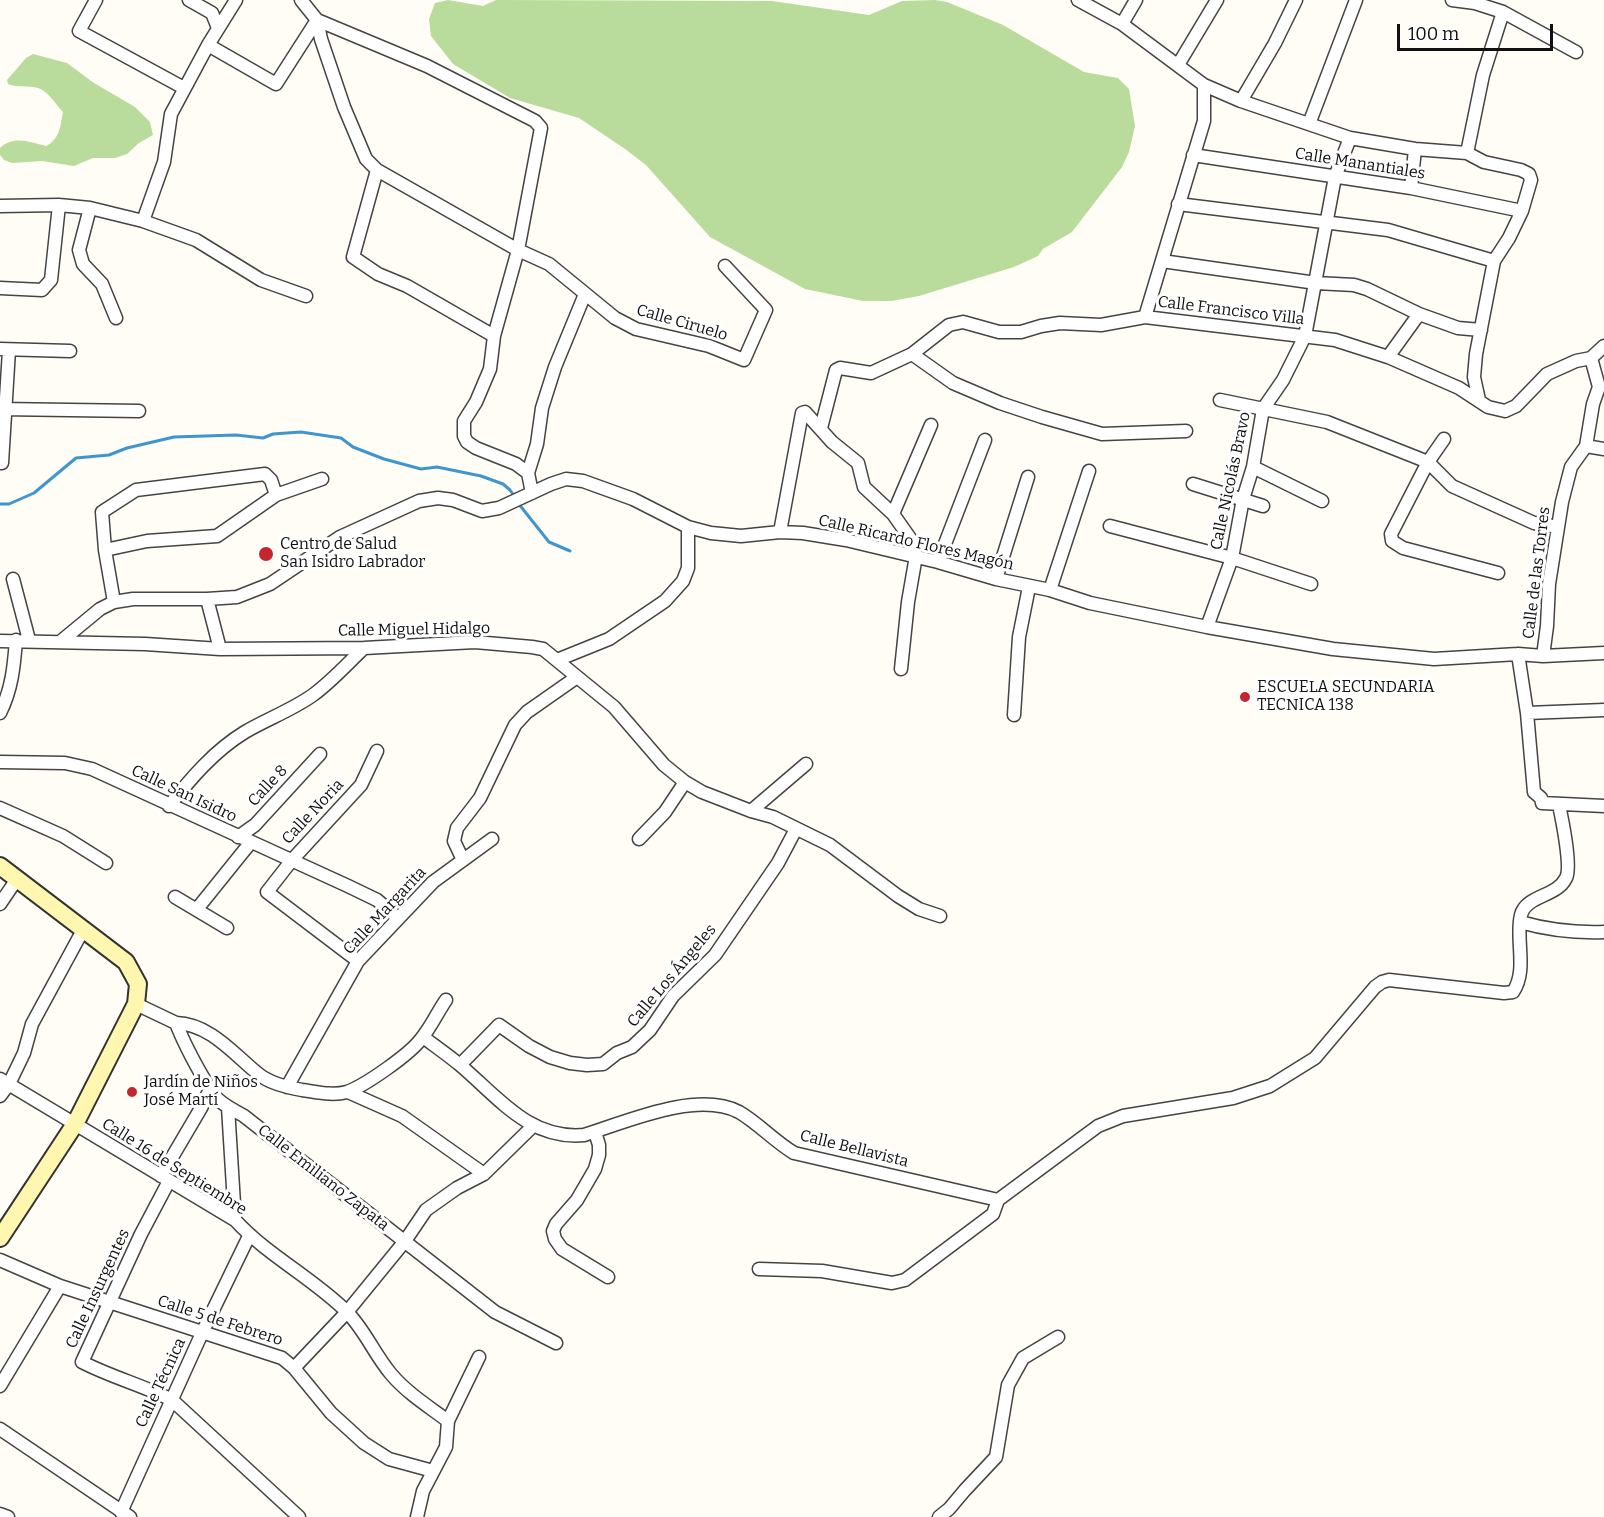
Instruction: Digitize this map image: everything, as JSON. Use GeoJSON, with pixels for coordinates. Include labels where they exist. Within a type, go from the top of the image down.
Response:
{"type":"FeatureCollection","features":[{"type":"Feature","properties":{"kind":"street"},"geometry":{"type":"LineString","coordinates":[[96,0],[80,31],[184,88]]}},
{"type":"Feature","properties":{"kind":"street"},"geometry":{"type":"LineString","coordinates":[[189,0],[212,13],[218,28]]}},
{"type":"Feature","properties":{"kind":"street"},"geometry":{"type":"LineString","coordinates":[[1078,0],[1122,24],[1204,85],[1241,101],[1350,138],[1415,149],[1467,153],[1484,162],[1521,170],[1529,174],[1531,180],[1522,211],[1509,238],[1494,261],[1480,330],[1474,377],[1479,400]]}},
{"type":"Feature","properties":{"kind":"street"},"geometry":{"type":"LineString","coordinates":[[1122,24],[1136,0]]}},
{"type":"Feature","properties":{"kind":"street"},"geometry":{"type":"LineString","coordinates":[[1178,65],[1217,0]]}},
{"type":"Feature","properties":{"kind":"street"},"geometry":{"type":"LineString","coordinates":[[1241,101],[1275,43],[1296,0]]}},
{"type":"Feature","properties":{"kind":"street"},"geometry":{"type":"LineString","coordinates":[[1310,124],[1356,0]]}},
{"type":"Feature","properties":{"kind":"street"},"geometry":{"type":"LineString","coordinates":[[1452,0],[1475,3],[1503,12],[1576,52]]}},
{"type":"Feature","properties":{"kind":"street"},"geometry":{"type":"LineString","coordinates":[[212,13],[236,1]]}},
{"type":"Feature","properties":{"kind":"street"},"geometry":{"type":"LineString","coordinates":[[143,221],[164,162],[171,114],[208,45],[236,1]]}},
{"type":"Feature","properties":{"kind":"street"},"geometry":{"type":"LineString","coordinates":[[308,2],[317,20],[321,39],[344,107],[366,159],[377,170],[353,258],[378,274],[407,286],[495,336]]}},
{"type":"Feature","properties":{"kind":"street"},"geometry":{"type":"LineString","coordinates":[[1467,153],[1484,75],[1503,12]]}},
{"type":"Feature","properties":{"kind":"street"},"geometry":{"type":"LineString","coordinates":[[208,45],[276,84],[317,20]]}},
{"type":"Feature","properties":{"kind":"street"},"geometry":{"type":"LineString","coordinates":[[317,20],[428,66],[535,121],[541,128],[518,250],[495,336],[490,369],[476,402],[464,421],[464,436],[467,442],[516,464],[528,473]]}},
{"type":"Feature","properties":{"kind":"street"},"geometry":{"type":"LineString","coordinates":[[1145,317],[1204,122],[1204,85]]}},
{"type":"Feature","properties":{"kind":"street","name":"Calle Nicolás Bravo"},"geometry":{"type":"LineString","coordinates":[[1207,627],[1232,558],[1243,499],[1253,467],[1263,409],[1282,380],[1305,336],[1316,283],[1324,224],[1335,177],[1350,138]]}},
{"type":"Feature","properties":{"kind":"street"},"geometry":{"type":"LineString","coordinates":[[1411,188],[1415,149]]}},
{"type":"Feature","properties":{"kind":"street","name":"Calle Manantiales"},"geometry":{"type":"LineString","coordinates":[[1193,155],[1411,188],[1522,211]]}},
{"type":"Feature","properties":{"kind":"street","name":"Calle Ciruelo"},"geometry":{"type":"LineString","coordinates":[[377,170],[518,250],[549,264],[615,318],[636,329],[708,346],[744,360],[766,310],[725,266]]}},
{"type":"Feature","properties":{"kind":"street"},"geometry":{"type":"LineString","coordinates":[[1178,204],[1324,224],[1388,230],[1494,261]]}},
{"type":"Feature","properties":{"kind":"street"},"geometry":{"type":"LineString","coordinates":[[0,206],[58,205],[90,208],[143,221],[196,240],[261,280],[306,296]]}},
{"type":"Feature","properties":{"kind":"street"},"geometry":{"type":"LineString","coordinates":[[0,288],[42,291],[51,280],[58,205]]}},
{"type":"Feature","properties":{"kind":"street"},"geometry":{"type":"LineString","coordinates":[[90,208],[79,250],[83,264],[102,284],[116,318]]}},
{"type":"Feature","properties":{"kind":"street"},"geometry":{"type":"LineString","coordinates":[[1162,261],[1316,283],[1354,285],[1419,314],[1458,328],[1480,330]]}},
{"type":"Feature","properties":{"kind":"street"},"geometry":{"type":"LineString","coordinates":[[532,492],[528,473],[537,444],[543,408],[555,367],[585,294]]}},
{"type":"Feature","properties":{"kind":"street"},"geometry":{"type":"LineString","coordinates":[[1388,357],[1419,314]]}},
{"type":"Feature","properties":{"kind":"street","name":"Calle Francisco Villa"},"geometry":{"type":"LineString","coordinates":[[821,428],[836,370],[840,368],[871,373],[912,354],[949,325],[963,322],[999,332],[1021,332],[1060,323],[1101,325],[1145,317],[1335,339],[1388,357],[1459,388],[1488,406],[1505,411],[1516,406],[1547,374],[1576,361],[1591,358],[1604,346]]}},
{"type":"Feature","properties":{"kind":"street"},"geometry":{"type":"LineString","coordinates":[[0,463],[2,463],[5,350],[70,351]]}},
{"type":"Feature","properties":{"kind":"street"},"geometry":{"type":"LineString","coordinates":[[912,354],[953,383],[1000,403],[1102,434],[1186,431]]}},
{"type":"Feature","properties":{"kind":"street","name":"Calle de las Torres"},"geometry":{"type":"LineString","coordinates":[[1543,656],[1549,584],[1558,527],[1571,467],[1586,446],[1593,404],[1601,387],[1591,358]]}},
{"type":"Feature","properties":{"kind":"street"},"geometry":{"type":"LineString","coordinates":[[1459,388],[1474,377]]}},
{"type":"Feature","properties":{"kind":"street"},"geometry":{"type":"LineString","coordinates":[[1220,400],[1327,422],[1428,462],[1452,486],[1534,523],[1558,527]]}},
{"type":"Feature","properties":{"kind":"street"},"geometry":{"type":"LineString","coordinates":[[3,409],[139,411]]}},
{"type":"Feature","properties":{"kind":"street"},"geometry":{"type":"LineString","coordinates":[[780,532],[802,413],[805,412],[832,442],[858,463],[864,487],[893,514],[912,541],[916,556],[908,602],[901,669]]}},
{"type":"Feature","properties":{"kind":"street"},"geometry":{"type":"LineString","coordinates":[[893,514],[931,425]]}},
{"type":"Feature","properties":{"kind":"street"},"geometry":{"type":"LineString","coordinates":[[1444,439],[1428,462],[1391,534],[1392,541],[1403,548],[1498,573]]}},
{"type":"Feature","properties":{"kind":"street"},"geometry":{"type":"LineString","coordinates":[[938,562],[985,440]]}},
{"type":"Feature","properties":{"kind":"street"},"geometry":{"type":"LineString","coordinates":[[1586,446],[1604,449]]}},
{"type":"Feature","properties":{"kind":"street"},"geometry":{"type":"LineString","coordinates":[[1253,467],[1322,501]]}},
{"type":"Feature","properties":{"kind":"street"},"geometry":{"type":"LineString","coordinates":[[1050,590],[1089,471]]}},
{"type":"Feature","properties":{"kind":"street"},"geometry":{"type":"LineString","coordinates":[[60,642],[100,609],[114,602],[105,550],[102,512],[136,489],[265,474],[272,480],[276,495]]}},
{"type":"Feature","properties":{"kind":"street"},"geometry":{"type":"LineString","coordinates":[[996,579],[1028,477]]}},
{"type":"Feature","properties":{"kind":"street"},"geometry":{"type":"LineString","coordinates":[[105,550],[147,542],[217,536],[276,495],[322,478]]}},
{"type":"Feature","properties":{"kind":"street","name":"Calle Ricardo Flores Magón"},"geometry":{"type":"LineString","coordinates":[[114,602],[132,599],[207,600],[237,597],[270,584],[340,537],[419,501],[438,498],[453,500],[482,511],[499,508],[566,479],[583,481],[633,499],[688,527],[741,536],[780,532],[846,540],[916,556],[996,579],[1050,590],[1090,603],[1207,627],[1333,649],[1434,659],[1518,654],[1543,656],[1604,653]]}},
{"type":"Feature","properties":{"kind":"street"},"geometry":{"type":"LineString","coordinates":[[1193,484],[1263,506]]}},
{"type":"Feature","properties":{"kind":"street"},"geometry":{"type":"LineString","coordinates":[[1110,526],[1232,558],[1311,584]]}},
{"type":"Feature","properties":{"kind":"street"},"geometry":{"type":"LineString","coordinates":[[557,660],[609,639],[665,601],[683,581],[688,568],[688,527]]}},
{"type":"Feature","properties":{"kind":"street"},"geometry":{"type":"LineString","coordinates":[[0,712],[8,696],[23,640],[13,579]]}},
{"type":"Feature","properties":{"kind":"street"},"geometry":{"type":"LineString","coordinates":[[1014,715],[1019,637],[1029,587]]}},
{"type":"Feature","properties":{"kind":"street"},"geometry":{"type":"LineString","coordinates":[[207,600],[220,649]]}},
{"type":"Feature","properties":{"kind":"street","name":"Calle Miguel Hidalgo"},"geometry":{"type":"LineString","coordinates":[[0,641],[145,644],[220,649],[364,648],[475,642],[532,646],[543,650],[557,660],[614,707],[663,765],[685,782],[702,792],[772,817],[830,845],[898,896],[919,909],[940,916]]}},
{"type":"Feature","properties":{"kind":"street"},"geometry":{"type":"LineString","coordinates":[[169,806],[195,773],[214,755],[242,734],[277,717],[313,695],[336,677],[364,648]]}},
{"type":"Feature","properties":{"kind":"street"},"geometry":{"type":"LineString","coordinates":[[1518,654],[1527,712],[1534,792],[1541,798],[1542,803],[1604,806]]}},
{"type":"Feature","properties":{"kind":"street"},"geometry":{"type":"LineString","coordinates":[[462,858],[454,841],[458,828],[480,798],[515,725],[527,712],[577,676]]}},
{"type":"Feature","properties":{"kind":"street"},"geometry":{"type":"LineString","coordinates":[[1527,712],[1604,710]]}},
{"type":"Feature","properties":{"kind":"street","name":"Calle Noria"},"geometry":{"type":"LineString","coordinates":[[358,961],[267,892],[292,860],[361,785],[377,751]]}},
{"type":"Feature","properties":{"kind":"street","name":"Calle 8"},"geometry":{"type":"LineString","coordinates":[[237,837],[255,825],[320,754]]}},
{"type":"Feature","properties":{"kind":"street","name":"Calle San Isidro"},"geometry":{"type":"LineString","coordinates":[[0,762],[65,763],[92,769],[377,900],[398,918]]}},
{"type":"Feature","properties":{"kind":"street"},"geometry":{"type":"LineString","coordinates":[[751,811],[806,764]]}},
{"type":"Feature","properties":{"kind":"street"},"geometry":{"type":"LineString","coordinates":[[639,839],[665,812],[685,782]]}},
{"type":"Feature","properties":{"kind":"street"},"geometry":{"type":"LineString","coordinates":[[759,1269],[822,1271],[892,1283],[905,1280],[993,1214],[998,1200],[1098,1126],[1123,1116],[1233,1098],[1270,1086],[1315,1058],[1382,982],[1513,992],[1517,986],[1521,955],[1522,912],[1528,904],[1557,889],[1566,879],[1568,871],[1565,833],[1559,805]]}},
{"type":"Feature","properties":{"kind":"street"},"geometry":{"type":"LineString","coordinates":[[0,808],[63,836],[106,863]]}},
{"type":"Feature","properties":{"kind":"street","name":"Calle Los Ángeles"},"geometry":{"type":"LineString","coordinates":[[460,1065],[499,1025],[550,1058],[570,1063],[603,1064],[617,1053],[632,1047],[650,1030],[673,996],[715,955],[778,863],[796,829]]}},
{"type":"Feature","properties":{"kind":"street","name":"Calle Margarita"},"geometry":{"type":"LineString","coordinates":[[287,1087],[358,961],[433,882],[462,858],[492,839]]}},
{"type":"Feature","properties":{"kind":"street"},"geometry":{"type":"LineString","coordinates":[[197,909],[251,843]]}},
{"type":"Feature","properties":{"kind":"street"},"geometry":{"type":"LineString","coordinates":[[0,866],[126,962],[138,984],[136,1004],[75,1124],[0,1238]]}},
{"type":"Feature","properties":{"kind":"street"},"geometry":{"type":"LineString","coordinates":[[0,904],[17,879]]}},
{"type":"Feature","properties":{"kind":"street"},"geometry":{"type":"LineString","coordinates":[[175,897],[227,928]]}},
{"type":"Feature","properties":{"kind":"street"},"geometry":{"type":"LineString","coordinates":[[1520,922],[1540,928],[1573,933],[1604,932]]}},
{"type":"Feature","properties":{"kind":"street"},"geometry":{"type":"LineString","coordinates":[[0,1096],[4,1082],[24,1053],[32,1024],[83,930]]}},
{"type":"Feature","properties":{"kind":"street"},"geometry":{"type":"LineString","coordinates":[[136,1004],[176,1023],[187,1023],[206,1031],[267,1080],[287,1087],[329,1094],[348,1092],[405,1055],[423,1037],[431,1021],[447,1000]]}},
{"type":"Feature","properties":{"kind":"street","name":"Calle Emiliano Zapata"},"geometry":{"type":"LineString","coordinates":[[176,1023],[214,1095],[228,1107],[244,1116],[495,1312],[556,1343]]}},
{"type":"Feature","properties":{"kind":"street","name":"Calle Bellavista"},"geometry":{"type":"LineString","coordinates":[[423,1037],[460,1065],[488,1093],[533,1126],[553,1134],[568,1136],[595,1132],[678,1106],[713,1103],[741,1113],[780,1145],[794,1153],[998,1200]]}},
{"type":"Feature","properties":{"kind":"street","name":"Calle 16 de Septiembre"},"geometry":{"type":"LineString","coordinates":[[4,1082],[235,1220],[249,1236],[327,1294],[347,1312],[391,1374],[411,1395],[447,1420]]}},
{"type":"Feature","properties":{"kind":"street","name":"Calle Insurgentes"},"geometry":{"type":"LineString","coordinates":[[211,1087],[165,1178],[82,1362],[108,1375],[172,1400],[298,1517]]}},
{"type":"Feature","properties":{"kind":"street"},"geometry":{"type":"LineString","coordinates":[[348,1092],[402,1116],[484,1174]]}},
{"type":"Feature","properties":{"kind":"street"},"geometry":{"type":"LineString","coordinates":[[228,1107],[235,1220]]}},
{"type":"Feature","properties":{"kind":"street"},"geometry":{"type":"LineString","coordinates":[[294,1368],[347,1312],[405,1241],[426,1210],[457,1188],[484,1174],[533,1126]]}},
{"type":"Feature","properties":{"kind":"street"},"geometry":{"type":"LineString","coordinates":[[595,1132],[599,1145],[595,1169],[578,1200],[556,1224],[554,1231],[555,1239],[562,1249],[608,1277]]}},
{"type":"Feature","properties":{"kind":"street","name":"Calle Técnica"},"geometry":{"type":"LineString","coordinates":[[125,1514],[172,1400],[249,1236]]}},
{"type":"Feature","properties":{"kind":"street","name":"Calle 5 de Febrero"},"geometry":{"type":"LineString","coordinates":[[0,1260],[60,1286],[282,1358],[294,1368],[331,1413],[364,1443],[389,1459],[433,1471]]}},
{"type":"Feature","properties":{"kind":"street"},"geometry":{"type":"LineString","coordinates":[[0,1386],[60,1286]]}},
{"type":"Feature","properties":{"kind":"street"},"geometry":{"type":"LineString","coordinates":[[939,1517],[950,1509],[964,1490],[996,1457],[1008,1385],[1023,1358],[1058,1337]]}},
{"type":"Feature","properties":{"kind":"street"},"geometry":{"type":"LineString","coordinates":[[417,1517],[423,1491],[446,1447],[447,1420],[479,1357]]}},
{"type":"Feature","properties":{"kind":"street"},"geometry":{"type":"LineString","coordinates":[[0,1429],[125,1514]]}},
{"type":"Feature","properties":{"kind":"street"},"geometry":{"type":"LineString","coordinates":[[0,1514],[8,1517]]}},
{"type":"Feature","properties":{"kind":"green space"},"geometry":{"type":"Polygon","coordinates":[[[448,0],[483,6],[496,0],[772,1],[869,15],[902,1],[947,2],[1003,25],[1084,72],[1118,78],[1129,89],[1135,126],[1129,152],[1122,167],[1072,232],[1043,249],[1038,256],[1014,267],[919,296],[891,301],[863,301],[805,289],[710,237],[646,165],[579,118],[510,98],[453,64],[431,36],[429,19],[435,3],[448,0]]]}},
{"type":"Feature","properties":{"kind":"green space"},"geometry":{"type":"Polygon","coordinates":[[[33,54],[67,63],[94,83],[135,107],[150,122],[153,135],[139,143],[127,154],[115,158],[93,158],[74,166],[42,161],[12,163],[4,160],[0,155],[0,148],[5,144],[28,141],[46,146],[54,140],[60,128],[63,112],[45,92],[34,87],[8,84],[7,80],[26,58],[33,54]]]}},
{"type":"Feature","properties":{"kind":"waterway"},"geometry":{"type":"LineString","coordinates":[[0,504],[9,504],[34,493],[76,458],[109,455],[127,448],[174,437],[236,435],[263,438],[273,434],[301,432],[341,438],[353,447],[384,459],[421,469],[437,467],[481,476],[503,484],[515,497]]}},
{"type":"Feature","properties":{"kind":"waterway"},"geometry":{"type":"LineString","coordinates":[[518,503],[549,542],[570,551]]}},
{"type":"Feature","properties":{"kind":"place","name":"Centro de Salud San Isidro Labrador"},"geometry":{"type":"Point","coordinates":[266,554]}},
{"type":"Feature","properties":{"kind":"place","name":"ESCUELA SECUNDARIA TECNICA 138"},"geometry":{"type":"Point","coordinates":[1245,697]}},
{"type":"Feature","properties":{"kind":"place","name":"Jardín de Niños José Martí"},"geometry":{"type":"Point","coordinates":[132,1092]}}]}
